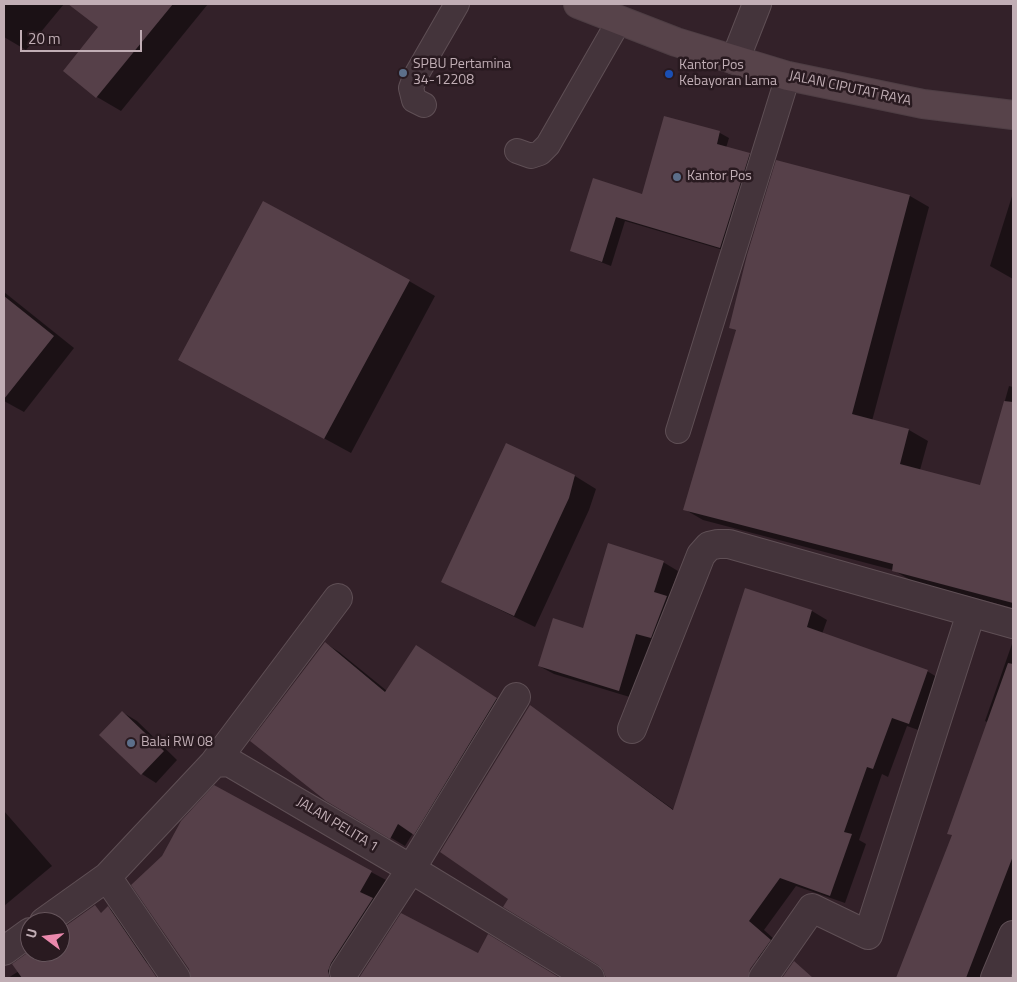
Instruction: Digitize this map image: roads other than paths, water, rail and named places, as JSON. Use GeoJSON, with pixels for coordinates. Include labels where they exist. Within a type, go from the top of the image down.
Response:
{"type":"FeatureCollection","features":[{"type":"Feature","properties":{"kind":"main road","name":"JALAN CIPUTAT RAYA"},"geometry":{"type":"LineString","coordinates":[[578,4],[619,21],[788,76],[923,104],[1013,115]]}},
{"type":"Feature","properties":{"kind":"street"},"geometry":{"type":"LineString","coordinates":[[735,60],[757,4]]}},
{"type":"Feature","properties":{"kind":"street"},"geometry":{"type":"LineString","coordinates":[[632,729],[701,555],[709,546],[729,544],[1013,624]]}},
{"type":"Feature","properties":{"kind":"street"},"geometry":{"type":"LineString","coordinates":[[58,912],[108,877],[214,763],[338,598]]}},
{"type":"Feature","properties":{"kind":"street"},"geometry":{"type":"LineString","coordinates":[[763,978],[812,908],[868,935],[971,613]]}},
{"type":"Feature","properties":{"kind":"street"},"geometry":{"type":"LineString","coordinates":[[344,972],[411,869],[516,696]]}},
{"type":"Feature","properties":{"kind":"street","name":"JALAN PELITA 1"},"geometry":{"type":"LineString","coordinates":[[214,763],[229,762],[243,769],[590,978]]}},
{"type":"Feature","properties":{"kind":"street"},"geometry":{"type":"LineString","coordinates":[[108,877],[176,978]]}},
{"type":"Feature","properties":{"kind":"street"},"geometry":{"type":"LineString","coordinates":[[995,978],[1013,935]]}},
{"type":"Feature","properties":{"kind":"street"},"geometry":{"type":"LineString","coordinates":[[4,951],[20,939]]}},
{"type":"Feature","properties":{"kind":"lane"},"geometry":{"type":"LineString","coordinates":[[424,105],[414,100],[411,88],[415,77],[457,4]]}},
{"type":"Feature","properties":{"kind":"lane"},"geometry":{"type":"LineString","coordinates":[[517,150],[531,156],[540,153],[548,145],[619,21]]}},
{"type":"Feature","properties":{"kind":"lane"},"geometry":{"type":"LineString","coordinates":[[678,431],[788,76]]}},
{"type":"Feature","properties":{"kind":"place","name":"SPBU Pertamina 34-12208"},"geometry":{"type":"Point","coordinates":[403,73]}},
{"type":"Feature","properties":{"kind":"place","name":"Kantor Pos Kebayoran Lama"},"geometry":{"type":"Point","coordinates":[669,74]}},
{"type":"Feature","properties":{"kind":"place","name":"Kantor Pos"},"geometry":{"type":"Point","coordinates":[677,177]}},
{"type":"Feature","properties":{"kind":"place","name":"Balai RW 08"},"geometry":{"type":"Point","coordinates":[131,743]}}]}
